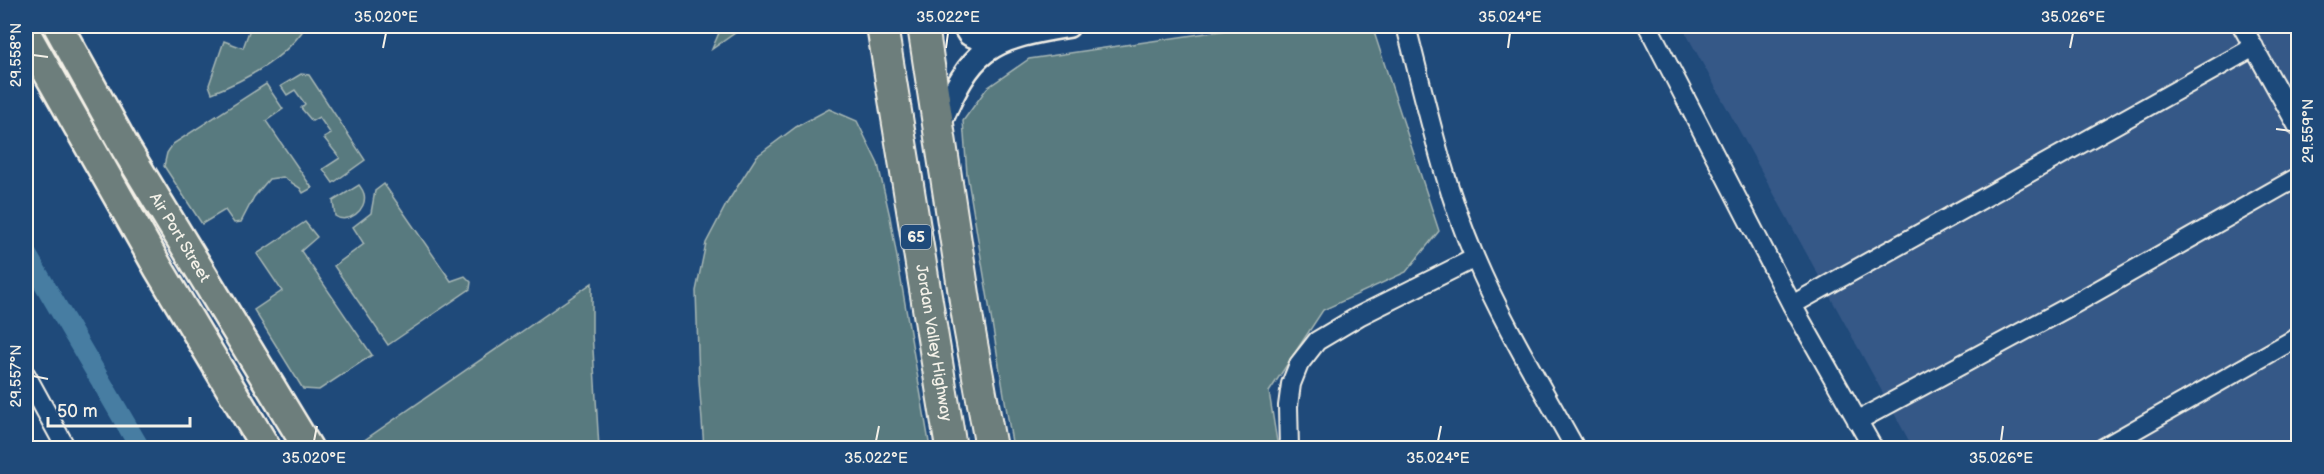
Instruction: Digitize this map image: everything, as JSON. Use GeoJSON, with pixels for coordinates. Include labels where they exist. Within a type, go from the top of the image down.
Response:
{"type":"FeatureCollection","features":[{"type":"Feature","properties":{"kind":"highway"},"geometry":{"type":"LineString","coordinates":[[883,35],[924,31]]}},
{"type":"Feature","properties":{"kind":"highway","name":"65"},"geometry":{"type":"LineString","coordinates":[[924,31],[969,327],[991,448]]}},
{"type":"Feature","properties":{"kind":"highway","name":"Jordan Valley Highway"},"geometry":{"type":"LineString","coordinates":[[883,35],[951,448]]}},
{"type":"Feature","properties":{"kind":"main road","name":"Air Port Street"},"geometry":{"type":"LineString","coordinates":[[58,26],[126,150],[308,448]]}},
{"type":"Feature","properties":{"kind":"main road","name":"Air Port Street"},"geometry":{"type":"LineString","coordinates":[[26,34],[153,259],[266,448]]}},
{"type":"Feature","properties":{"kind":"street"},"geometry":{"type":"LineString","coordinates":[[964,26],[969,34],[993,44]]}},
{"type":"Feature","properties":{"kind":"street"},"geometry":{"type":"LineString","coordinates":[[939,125],[962,77],[980,55],[993,44],[1012,37],[1068,26]]}},
{"type":"Feature","properties":{"kind":"street"},"geometry":{"type":"LineString","coordinates":[[1406,26],[1453,200],[1475,258],[1512,334],[1575,448]]}},
{"type":"Feature","properties":{"kind":"street"},"geometry":{"type":"LineString","coordinates":[[1648,26],[1792,305],[1873,448]]}},
{"type":"Feature","properties":{"kind":"street"},"geometry":{"type":"LineString","coordinates":[[2242,26],[2298,127]]}},
{"type":"Feature","properties":{"kind":"street"},"geometry":{"type":"LineString","coordinates":[[1792,305],[2254,47]]}},
{"type":"Feature","properties":{"kind":"street"},"geometry":{"type":"LineString","coordinates":[[1857,421],[2074,304],[2298,177]]}},
{"type":"Feature","properties":{"kind":"street"},"geometry":{"type":"LineString","coordinates":[[1289,448],[1288,406],[1291,384],[1299,364],[1317,340],[1359,316],[1475,258]]}},
{"type":"Feature","properties":{"kind":"street"},"geometry":{"type":"LineString","coordinates":[[2103,448],[2298,337]]}},
{"type":"Feature","properties":{"kind":"street"},"geometry":{"type":"LineString","coordinates":[[26,375],[66,448]]}},
{"type":"Feature","properties":{"kind":"shaded area"},"geometry":{"type":"Polygon","coordinates":[[[1682,26],[2298,26],[2298,448],[1913,448],[1682,26]]]}},
{"type":"Feature","properties":{"kind":"green space"},"geometry":{"type":"Polygon","coordinates":[[[251,26],[289,28],[290,26],[306,26],[288,48],[265,67],[212,93],[209,85],[224,41],[243,48],[251,26]]]}},
{"type":"Feature","properties":{"kind":"green space"},"geometry":{"type":"Polygon","coordinates":[[[722,26],[745,26],[712,49],[722,26]]]}},
{"type":"Feature","properties":{"kind":"green space"},"geometry":{"type":"Polygon","coordinates":[[[1255,26],[1365,26],[1373,29],[1439,231],[1406,272],[1323,310],[1269,392],[1278,448],[1013,448],[967,174],[963,121],[987,88],[1029,59],[1255,26]]]}},
{"type":"Feature","properties":{"kind":"green space"},"geometry":{"type":"Polygon","coordinates":[[[301,74],[309,75],[365,160],[333,183],[323,169],[340,158],[324,138],[331,134],[319,117],[312,121],[301,108],[305,104],[295,90],[287,95],[281,86],[301,74]]]}},
{"type":"Feature","properties":{"kind":"green space"},"geometry":{"type":"Polygon","coordinates":[[[266,84],[283,109],[266,121],[312,188],[303,193],[300,188],[283,177],[269,179],[254,197],[241,222],[234,223],[225,210],[202,224],[164,166],[167,153],[173,144],[266,84]]]}},
{"type":"Feature","properties":{"kind":"green space"},"geometry":{"type":"Polygon","coordinates":[[[829,109],[857,121],[878,164],[890,217],[930,448],[704,448],[696,291],[706,243],[727,203],[757,156],[796,127],[829,109]]]}},
{"type":"Feature","properties":{"kind":"green space"},"geometry":{"type":"Polygon","coordinates":[[[384,184],[451,281],[465,276],[471,282],[470,289],[388,345],[334,266],[364,244],[353,227],[371,213],[375,191],[384,184]]]}},
{"type":"Feature","properties":{"kind":"green space"},"geometry":{"type":"Polygon","coordinates":[[[359,185],[364,193],[360,210],[345,219],[335,216],[333,201],[359,185]]]}},
{"type":"Feature","properties":{"kind":"green space"},"geometry":{"type":"Polygon","coordinates":[[[305,222],[317,237],[301,251],[372,355],[319,390],[303,389],[254,310],[282,291],[257,254],[305,222]]]}},
{"type":"Feature","properties":{"kind":"green space"},"geometry":{"type":"Polygon","coordinates":[[[592,283],[592,333],[599,448],[353,448],[592,283]]]}},
{"type":"Feature","properties":{"kind":"waterway"},"geometry":{"type":"LineString","coordinates":[[26,253],[140,448]]}}]}
